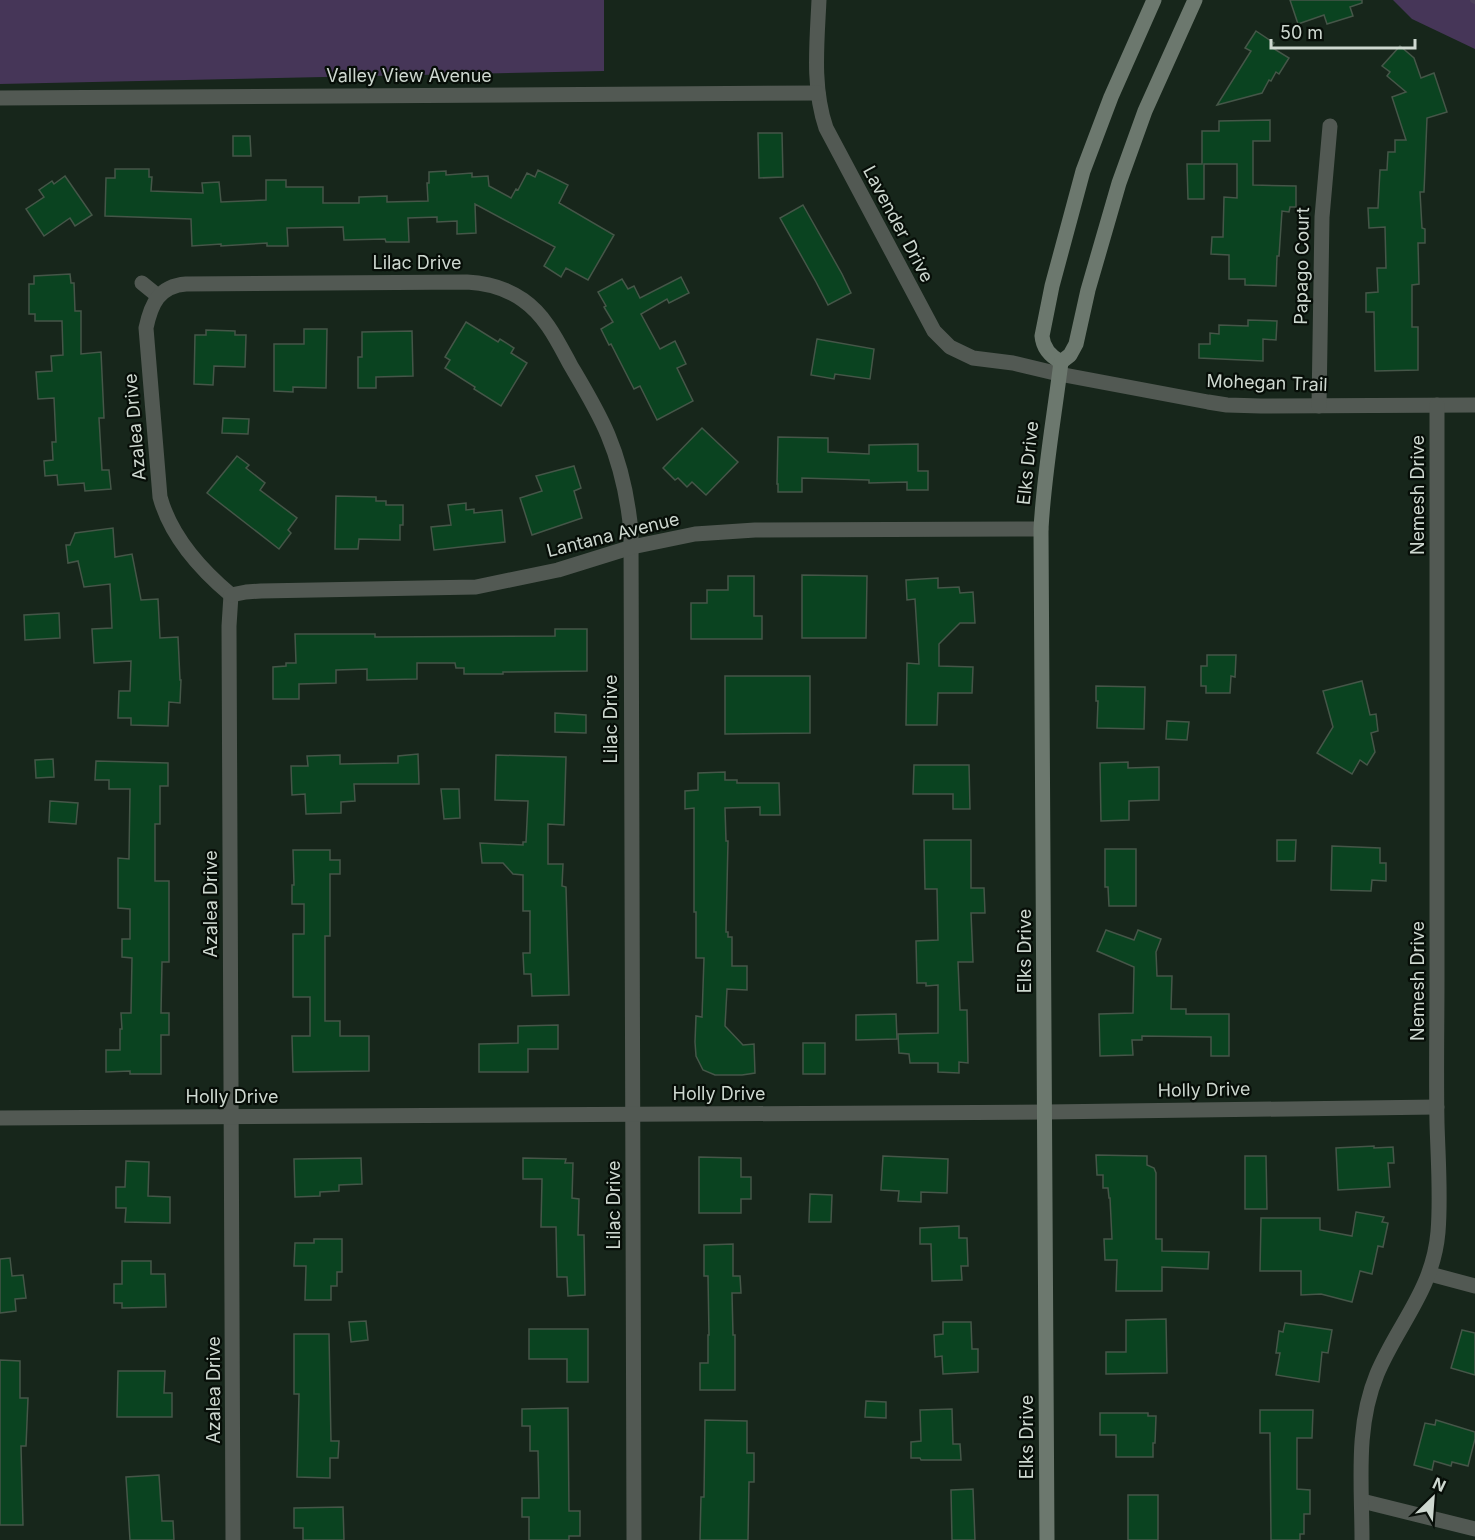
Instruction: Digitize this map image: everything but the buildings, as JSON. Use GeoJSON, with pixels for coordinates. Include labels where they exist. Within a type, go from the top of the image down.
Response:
{"type":"FeatureCollection","features":[{"type":"Feature","properties":{"kind":"main road"},"geometry":{"type":"LineString","coordinates":[[1060,368],[1042,342],[1052,285],[1083,171],[1111,97],[1154,0]]}},
{"type":"Feature","properties":{"kind":"main road","name":"Elks Drive"},"geometry":{"type":"LineString","coordinates":[[1047,1540],[1041,529],[1046,467],[1060,368],[1076,344],[1088,290],[1112,204],[1145,111],[1195,0]]}},
{"type":"Feature","properties":{"kind":"street","name":"Lavender Drive"},"geometry":{"type":"LineString","coordinates":[[819,0],[817,63],[822,117],[830,138],[929,322],[941,340],[973,358],[1060,368]]}},
{"type":"Feature","properties":{"kind":"street","name":"Valley View Avenue"},"geometry":{"type":"LineString","coordinates":[[0,98],[818,93]]}},
{"type":"Feature","properties":{"kind":"street","name":"Papago Court"},"geometry":{"type":"LineString","coordinates":[[1319,406],[1322,216],[1330,126]]}},
{"type":"Feature","properties":{"kind":"street","name":"Lilac Drive"},"geometry":{"type":"LineString","coordinates":[[158,296],[171,286],[186,284],[467,282],[481,283],[510,292],[536,310],[547,324],[604,426],[614,449],[624,484],[632,547],[630,593],[634,1540]]}},
{"type":"Feature","properties":{"kind":"street"},"geometry":{"type":"LineString","coordinates":[[142,283],[158,296]]}},
{"type":"Feature","properties":{"kind":"street","name":"Azalea Drive"},"geometry":{"type":"LineString","coordinates":[[158,296],[146,328],[160,497],[168,521],[175,533],[211,577],[231,595],[229,638],[233,1540]]}},
{"type":"Feature","properties":{"kind":"street","name":"Mohegan Trail"},"geometry":{"type":"LineString","coordinates":[[1060,368],[1227,405],[1475,405]]}},
{"type":"Feature","properties":{"kind":"street","name":"Nemesh Drive"},"geometry":{"type":"LineString","coordinates":[[1362,1540],[1361,1442],[1366,1407],[1383,1361],[1430,1274],[1437,1246],[1439,1217],[1437,405]]}},
{"type":"Feature","properties":{"kind":"street","name":"Lantana Avenue"},"geometry":{"type":"LineString","coordinates":[[231,595],[261,591],[476,586],[558,570],[632,547],[695,534],[755,530],[1041,529]]}},
{"type":"Feature","properties":{"kind":"street","name":"Holly Drive"},"geometry":{"type":"LineString","coordinates":[[0,1118],[1046,1112],[1437,1107]]}},
{"type":"Feature","properties":{"kind":"street"},"geometry":{"type":"LineString","coordinates":[[1430,1274],[1475,1286]]}},
{"type":"Feature","properties":{"kind":"street"},"geometry":{"type":"LineString","coordinates":[[1362,1501],[1475,1529]]}},
{"type":"Feature","properties":{"kind":"shaded area"},"geometry":{"type":"Polygon","coordinates":[[[0,0],[604,0],[604,71],[0,84],[0,0]]]}},
{"type":"Feature","properties":{"kind":"shaded area"},"geometry":{"type":"Polygon","coordinates":[[[1393,0],[1475,0],[1475,49],[1412,19],[1393,0]]]}}]}
